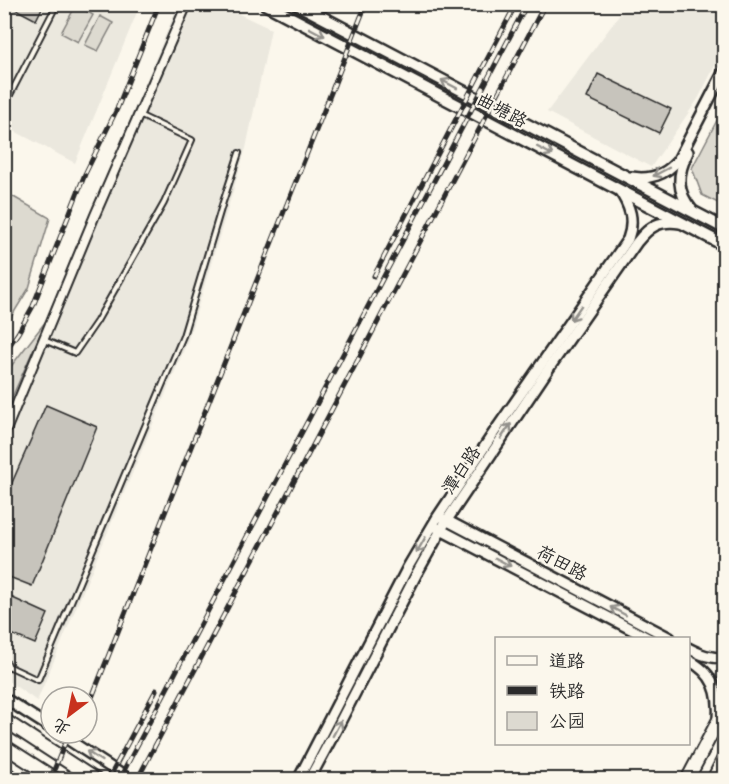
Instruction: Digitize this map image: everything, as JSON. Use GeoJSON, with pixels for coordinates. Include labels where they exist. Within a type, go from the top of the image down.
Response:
{"type":"FeatureCollection","features":[{"type":"Feature","properties":{"kind":"main road","name":"曲塘路"},"geometry":{"type":"LineString","coordinates":[[265,4],[724,245]]}},
{"type":"Feature","properties":{"kind":"main road","name":"曲塘路"},"geometry":{"type":"LineString","coordinates":[[297,4],[724,228]]}},
{"type":"Feature","properties":{"kind":"main road"},"geometry":{"type":"LineString","coordinates":[[687,780],[724,710]]}},
{"type":"Feature","properties":{"kind":"main road"},"geometry":{"type":"LineString","coordinates":[[4,720],[96,780]]}},
{"type":"Feature","properties":{"kind":"main road"},"geometry":{"type":"LineString","coordinates":[[4,746],[57,780]]}},
{"type":"Feature","properties":{"kind":"main road"},"geometry":{"type":"LineString","coordinates":[[713,780],[724,758]]}},
{"type":"Feature","properties":{"kind":"street"},"geometry":{"type":"LineString","coordinates":[[4,435],[95,215],[187,4]]}},
{"type":"Feature","properties":{"kind":"street"},"geometry":{"type":"LineString","coordinates":[[626,176],[651,178],[678,160],[724,71]]}},
{"type":"Feature","properties":{"kind":"street"},"geometry":{"type":"LineString","coordinates":[[692,210],[681,194],[683,162],[724,84]]}},
{"type":"Feature","properties":{"kind":"street","name":"潭白路"},"geometry":{"type":"LineString","coordinates":[[309,780],[428,554],[442,518],[495,431],[628,239],[631,219],[626,200],[619,190]]}},
{"type":"Feature","properties":{"kind":"street","name":"潭白路"},"geometry":{"type":"LineString","coordinates":[[442,518],[462,496],[637,242],[658,223],[685,225]]}},
{"type":"Feature","properties":{"kind":"street"},"geometry":{"type":"LineString","coordinates":[[462,496],[460,517],[465,527],[473,534]]}},
{"type":"Feature","properties":{"kind":"street","name":"荷田路"},"geometry":{"type":"LineString","coordinates":[[442,518],[666,637]]}},
{"type":"Feature","properties":{"kind":"street","name":"潭白路"},"geometry":{"type":"LineString","coordinates":[[298,780],[408,567],[437,528]]}},
{"type":"Feature","properties":{"kind":"street","name":"荷田路"},"geometry":{"type":"LineString","coordinates":[[437,528],[644,637]]}},
{"type":"Feature","properties":{"kind":"street"},"geometry":{"type":"LineString","coordinates":[[428,554],[433,547],[443,542],[457,540],[464,542]]}},
{"type":"Feature","properties":{"kind":"street"},"geometry":{"type":"LineString","coordinates":[[690,649],[710,658],[724,658]]}},
{"type":"Feature","properties":{"kind":"street"},"geometry":{"type":"LineString","coordinates":[[690,661],[697,664],[711,678],[718,700],[717,726]]}},
{"type":"Feature","properties":{"kind":"street"},"geometry":{"type":"LineString","coordinates":[[4,698],[39,720]]}},
{"type":"Feature","properties":{"kind":"street"},"geometry":{"type":"LineString","coordinates":[[76,745],[130,780]]}},
{"type":"Feature","properties":{"kind":"street"},"geometry":{"type":"LineString","coordinates":[[4,771],[17,780]]}},
{"type":"Feature","properties":{"kind":"lane"},"geometry":{"type":"LineString","coordinates":[[4,92],[10,95],[57,4]]}},
{"type":"Feature","properties":{"kind":"lane"},"geometry":{"type":"LineString","coordinates":[[44,340],[75,353],[97,321],[164,203],[192,140],[140,115]]}},
{"type":"Feature","properties":{"kind":"lane"},"geometry":{"type":"LineString","coordinates":[[5,666],[39,680],[183,336],[239,153]]}},
{"type":"Feature","properties":{"kind":"shaded area"},"geometry":{"type":"Polygon","coordinates":[[[4,5],[140,5],[75,163],[5,126],[4,5]]]}},
{"type":"Feature","properties":{"kind":"shaded area"},"geometry":{"type":"Polygon","coordinates":[[[178,5],[220,5],[271,29],[246,148],[188,340],[44,685],[39,685],[37,701],[5,679],[5,419],[178,5]]]}},
{"type":"Feature","properties":{"kind":"shaded area"},"geometry":{"type":"Polygon","coordinates":[[[627,5],[724,5],[724,48],[698,99],[651,167],[547,112],[627,5]]]}},
{"type":"Feature","properties":{"kind":"green space"},"geometry":{"type":"Polygon","coordinates":[[[76,5],[93,15],[78,42],[61,33],[76,5]]]}},
{"type":"Feature","properties":{"kind":"green space"},"geometry":{"type":"Polygon","coordinates":[[[100,16],[113,23],[98,51],[85,45],[100,16]]]}},
{"type":"Feature","properties":{"kind":"green space"},"geometry":{"type":"Polygon","coordinates":[[[724,107],[724,206],[702,195],[692,168],[724,107]]]}},
{"type":"Feature","properties":{"kind":"green space"},"geometry":{"type":"Polygon","coordinates":[[[5,192],[50,218],[29,288],[5,327],[5,192]]]}},
{"type":"Feature","properties":{"kind":"green space"},"geometry":{"type":"Polygon","coordinates":[[[46,321],[5,413],[5,374],[46,321]]]}},
{"type":"Feature","properties":{"kind":"building"},"geometry":{"type":"Polygon","coordinates":[[[6,4],[44,4],[36,20],[6,4]]]}},
{"type":"Feature","properties":{"kind":"building"},"geometry":{"type":"Polygon","coordinates":[[[598,74],[671,109],[659,133],[587,98],[598,74]]]}},
{"type":"Feature","properties":{"kind":"building"},"geometry":{"type":"Polygon","coordinates":[[[46,405],[97,427],[32,586],[4,575],[4,501],[46,405]]]}},
{"type":"Feature","properties":{"kind":"building"},"geometry":{"type":"Polygon","coordinates":[[[4,594],[48,614],[35,644],[4,631],[4,594]]]}},
{"type":"Feature","properties":{"kind":"railway"},"geometry":{"type":"LineString","coordinates":[[4,353],[33,306],[85,174],[117,109],[159,4]]}},
{"type":"Feature","properties":{"kind":"railway"},"geometry":{"type":"LineString","coordinates":[[97,685],[366,4]]}},
{"type":"Feature","properties":{"kind":"railway"},"geometry":{"type":"LineString","coordinates":[[374,276],[516,4]]}},
{"type":"Feature","properties":{"kind":"railway"},"geometry":{"type":"LineString","coordinates":[[119,780],[527,4]]}},
{"type":"Feature","properties":{"kind":"railway"},"geometry":{"type":"LineString","coordinates":[[137,780],[545,4]]}},
{"type":"Feature","properties":{"kind":"railway"},"geometry":{"type":"LineString","coordinates":[[108,780],[156,690]]}},
{"type":"Feature","properties":{"kind":"railway"},"geometry":{"type":"LineString","coordinates":[[50,780],[64,745]]}}]}
